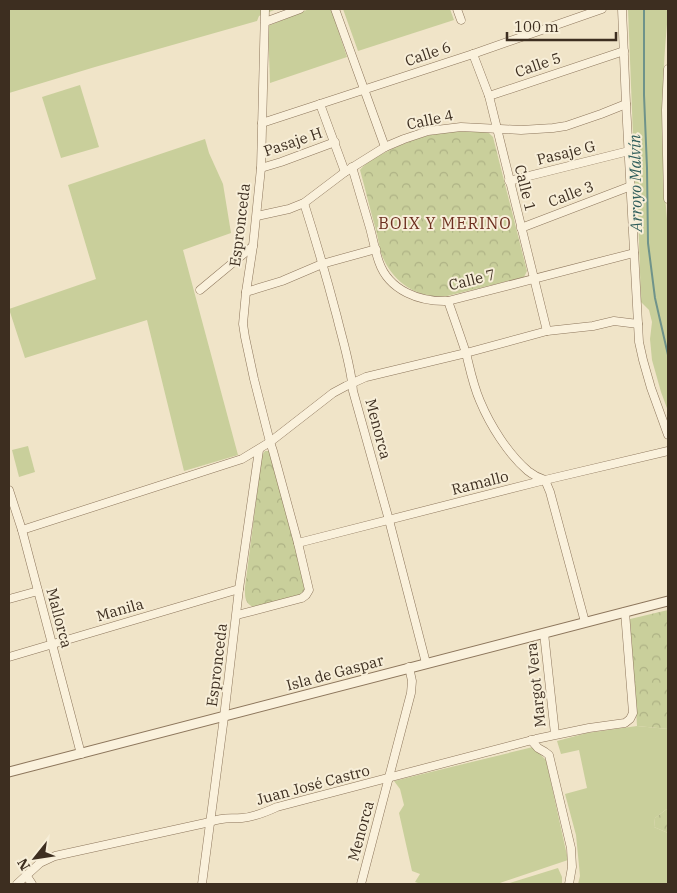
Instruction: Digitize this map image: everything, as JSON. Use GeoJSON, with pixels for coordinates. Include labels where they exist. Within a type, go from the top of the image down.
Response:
{"type":"FeatureCollection","features":[{"type":"Feature","properties":{"kind":"street","name":"Espronceda"},"geometry":{"type":"LineString","coordinates":[[237,615],[302,598],[309,592],[309,585],[244,337],[243,324],[254,246],[261,168],[265,9]]}},
{"type":"Feature","properties":{"kind":"street"},"geometry":{"type":"LineString","coordinates":[[265,22],[300,9]]}},
{"type":"Feature","properties":{"kind":"street"},"geometry":{"type":"LineString","coordinates":[[335,9],[385,147]]}},
{"type":"Feature","properties":{"kind":"street"},"geometry":{"type":"LineString","coordinates":[[457,9],[460,20]]}},
{"type":"Feature","properties":{"kind":"street","name":"Calle 6"},"geometry":{"type":"LineString","coordinates":[[262,123],[473,54],[602,9]]}},
{"type":"Feature","properties":{"kind":"street"},"geometry":{"type":"LineString","coordinates":[[622,9],[638,324],[642,360],[650,388],[668,435]]}},
{"type":"Feature","properties":{"kind":"street","name":"Calle 5"},"geometry":{"type":"LineString","coordinates":[[488,96],[624,51]]}},
{"type":"Feature","properties":{"kind":"street","name":"Calle 1"},"geometry":{"type":"LineString","coordinates":[[473,54],[488,96],[547,331]]}},
{"type":"Feature","properties":{"kind":"street"},"geometry":{"type":"LineString","coordinates":[[668,69],[666,110],[668,199]]}},
{"type":"Feature","properties":{"kind":"street"},"geometry":{"type":"LineString","coordinates":[[246,292],[282,281],[322,264],[376,249],[349,170],[334,142],[320,104]]}},
{"type":"Feature","properties":{"kind":"street","name":"Calle 4"},"geometry":{"type":"LineString","coordinates":[[257,216],[289,209],[304,203],[349,170],[385,147],[428,131],[464,127],[521,130],[566,126],[626,104]]}},
{"type":"Feature","properties":{"kind":"street","name":"Pasaje H"},"geometry":{"type":"LineString","coordinates":[[261,168],[334,142]]}},
{"type":"Feature","properties":{"kind":"street","name":"Pasaje G"},"geometry":{"type":"LineString","coordinates":[[509,181],[629,151]]}},
{"type":"Feature","properties":{"kind":"street","name":"Calle 3"},"geometry":{"type":"LineString","coordinates":[[521,228],[632,186]]}},
{"type":"Feature","properties":{"kind":"street","name":"Menorca"},"geometry":{"type":"LineString","coordinates":[[304,203],[345,348],[352,376],[353,392],[426,663]]}},
{"type":"Feature","properties":{"kind":"street"},"geometry":{"type":"LineString","coordinates":[[200,290],[254,246]]}},
{"type":"Feature","properties":{"kind":"street","name":"Calle 7"},"geometry":{"type":"LineString","coordinates":[[376,249],[379,263],[391,281],[402,291],[416,298],[437,302],[448,301],[634,253]]}},
{"type":"Feature","properties":{"kind":"street"},"geometry":{"type":"LineString","coordinates":[[448,301],[480,401],[494,428],[527,470],[545,480],[550,492],[585,622]]}},
{"type":"Feature","properties":{"kind":"street"},"geometry":{"type":"LineString","coordinates":[[22,530],[242,459],[259,450],[322,401],[366,377],[547,331],[592,326],[614,321],[638,324]]}},
{"type":"Feature","properties":{"kind":"street","name":"Espronceda"},"geometry":{"type":"LineString","coordinates":[[202,884],[239,589],[259,450]]}},
{"type":"Feature","properties":{"kind":"street","name":"Ramallo"},"geometry":{"type":"LineString","coordinates":[[298,543],[545,480],[668,451]]}},
{"type":"Feature","properties":{"kind":"street","name":"Mallorca"},"geometry":{"type":"LineString","coordinates":[[9,490],[22,530],[81,754]]}},
{"type":"Feature","properties":{"kind":"street","name":"Manila"},"geometry":{"type":"LineString","coordinates":[[9,657],[239,589]]}},
{"type":"Feature","properties":{"kind":"street"},"geometry":{"type":"LineString","coordinates":[[9,599],[38,591]]}},
{"type":"Feature","properties":{"kind":"street","name":"Isla de Gaspar"},"geometry":{"type":"LineString","coordinates":[[9,772],[668,600]]}},
{"type":"Feature","properties":{"kind":"street","name":"Juan José Castro"},"geometry":{"type":"LineString","coordinates":[[17,884],[40,863],[55,856],[210,822],[220,818],[243,818],[277,807],[555,734],[624,723],[630,719],[633,713],[625,612]]}},
{"type":"Feature","properties":{"kind":"street","name":"Margot Vera"},"geometry":{"type":"LineString","coordinates":[[544,633],[555,734]]}},
{"type":"Feature","properties":{"kind":"street","name":"Menorca"},"geometry":{"type":"LineString","coordinates":[[361,884],[412,693],[409,667]]}},
{"type":"Feature","properties":{"kind":"street"},"geometry":{"type":"LineString","coordinates":[[531,740],[549,756],[571,848],[572,867],[569,884]]}},
{"type":"Feature","properties":{"kind":"street"},"geometry":{"type":"LineString","coordinates":[[26,875],[32,884]]}},
{"type":"Feature","properties":{"kind":"green space"},"geometry":{"type":"Polygon","coordinates":[[[9,9],[277,9],[259,16],[257,21],[9,93],[9,9]]]}},
{"type":"Feature","properties":{"kind":"green space"},"geometry":{"type":"Polygon","coordinates":[[[309,9],[331,9],[347,57],[270,83],[268,26],[309,9]]]}},
{"type":"Feature","properties":{"kind":"green space"},"geometry":{"type":"Polygon","coordinates":[[[343,9],[450,9],[454,20],[358,51],[343,9]]]}},
{"type":"Feature","properties":{"kind":"green space"},"geometry":{"type":"Polygon","coordinates":[[[628,9],[668,9],[664,66],[663,133],[668,231],[668,411],[652,360],[650,339],[652,322],[649,310],[641,302],[628,9]]]}},
{"type":"Feature","properties":{"kind":"green space"},"geometry":{"type":"Polygon","coordinates":[[[80,85],[99,147],[61,158],[42,97],[80,85]]]}},
{"type":"Feature","properties":{"kind":"green space"},"geometry":{"type":"Polygon","coordinates":[[[454,131],[488,132],[493,137],[527,271],[524,277],[447,296],[427,295],[418,293],[402,283],[395,277],[384,260],[360,170],[372,160],[398,146],[427,136],[454,131]]]}},
{"type":"Feature","properties":{"kind":"green space"},"geometry":{"type":"Polygon","coordinates":[[[205,139],[223,184],[231,233],[183,250],[238,455],[184,471],[147,320],[25,358],[9,309],[96,279],[68,185],[205,139]]]}},
{"type":"Feature","properties":{"kind":"green space"},"geometry":{"type":"Polygon","coordinates":[[[28,446],[35,472],[19,477],[12,450],[28,446]]]}},
{"type":"Feature","properties":{"kind":"green space"},"geometry":{"type":"Polygon","coordinates":[[[265,451],[270,451],[281,486],[305,589],[300,595],[253,607],[245,596],[245,587],[262,455],[265,451]]]}},
{"type":"Feature","properties":{"kind":"green space"},"geometry":{"type":"Polygon","coordinates":[[[668,610],[668,729],[637,726],[630,619],[668,610]]]}},
{"type":"Feature","properties":{"kind":"green space"},"geometry":{"type":"Polygon","coordinates":[[[637,726],[668,729],[668,808],[655,818],[654,827],[668,833],[668,884],[578,884],[580,876],[576,835],[565,794],[587,788],[579,750],[561,754],[557,741],[587,733],[637,726]]]}},
{"type":"Feature","properties":{"kind":"green space"},"geometry":{"type":"Polygon","coordinates":[[[533,747],[546,760],[568,860],[497,884],[421,884],[415,882],[420,874],[412,871],[399,813],[404,805],[400,789],[394,781],[533,747]]]}},
{"type":"Feature","properties":{"kind":"green space"},"geometry":{"type":"Polygon","coordinates":[[[668,808],[668,833],[654,827],[655,818],[668,808]]]}},
{"type":"Feature","properties":{"kind":"green space"},"geometry":{"type":"Polygon","coordinates":[[[558,868],[562,877],[562,884],[506,884],[558,868]]]}},
{"type":"Feature","properties":{"kind":"waterway","name":"Arroyo Malvín"},"geometry":{"type":"LineString","coordinates":[[644,9],[648,243],[655,298],[668,355]]}},
{"type":"Feature","properties":{"kind":"district","name":"BOIX Y MERINO"},"geometry":{"type":"Point","coordinates":[445,223]}}]}
